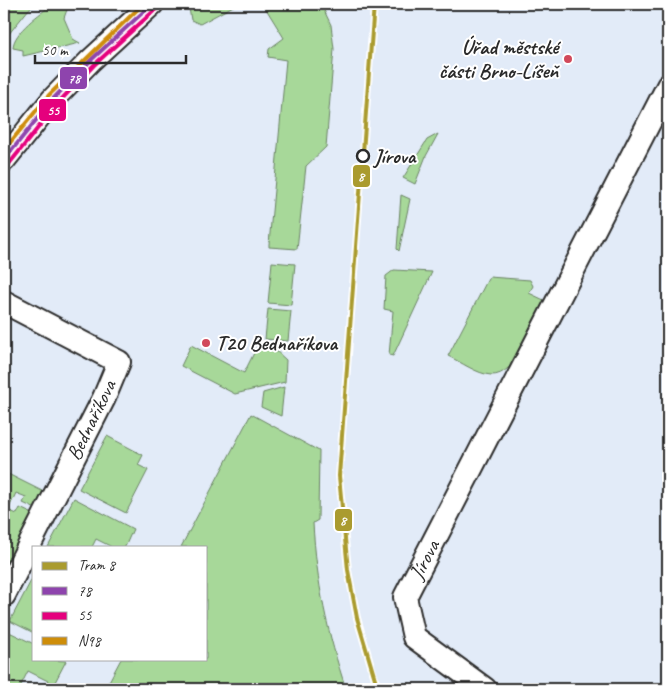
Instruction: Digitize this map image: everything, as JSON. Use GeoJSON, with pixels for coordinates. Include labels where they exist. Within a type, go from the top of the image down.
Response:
{"type":"FeatureCollection","features":[{"type":"Feature","properties":{"kind":"street"},"geometry":{"type":"LineString","coordinates":[[4,160],[53,99],[90,61],[152,4]]}},
{"type":"Feature","properties":{"kind":"street","name":"Jírova"},"geometry":{"type":"LineString","coordinates":[[485,689],[414,638],[405,597],[668,86]]}},
{"type":"Feature","properties":{"kind":"street","name":"Bednaříkova"},"geometry":{"type":"LineString","coordinates":[[4,302],[119,362],[104,398],[4,595]]}},
{"type":"Feature","properties":{"kind":"green space"},"geometry":{"type":"Polygon","coordinates":[[[4,4],[37,4],[29,9],[4,40],[4,4]]]}},
{"type":"Feature","properties":{"kind":"green space"},"geometry":{"type":"Polygon","coordinates":[[[53,4],[69,4],[64,18],[73,39],[80,43],[23,56],[23,50],[13,48],[14,42],[28,23],[53,4]]]}},
{"type":"Feature","properties":{"kind":"green space"},"geometry":{"type":"Polygon","coordinates":[[[194,4],[237,4],[200,24],[191,20],[189,8],[194,4]]]}},
{"type":"Feature","properties":{"kind":"green space"},"geometry":{"type":"Polygon","coordinates":[[[263,4],[321,4],[331,25],[334,49],[326,147],[306,166],[297,249],[269,247],[286,60],[268,57],[269,49],[284,38],[263,4]]]}},
{"type":"Feature","properties":{"kind":"green space"},"geometry":{"type":"Polygon","coordinates":[[[438,134],[426,156],[415,184],[403,178],[427,140],[438,134]]]}},
{"type":"Feature","properties":{"kind":"green space"},"geometry":{"type":"Polygon","coordinates":[[[401,195],[410,199],[399,251],[397,249],[401,195]]]}},
{"type":"Feature","properties":{"kind":"green space"},"geometry":{"type":"Polygon","coordinates":[[[272,262],[295,264],[291,305],[268,303],[272,262]]]}},
{"type":"Feature","properties":{"kind":"green space"},"geometry":{"type":"Polygon","coordinates":[[[394,270],[432,272],[393,356],[389,355],[393,311],[384,309],[386,276],[394,270]]]}},
{"type":"Feature","properties":{"kind":"green space"},"geometry":{"type":"Polygon","coordinates":[[[489,277],[530,280],[533,286],[529,293],[546,301],[531,334],[517,358],[500,373],[491,375],[475,370],[448,356],[489,277]]]}},
{"type":"Feature","properties":{"kind":"green space"},"geometry":{"type":"Polygon","coordinates":[[[268,309],[291,311],[288,341],[265,339],[268,309]]]}},
{"type":"Feature","properties":{"kind":"green space"},"geometry":{"type":"Polygon","coordinates":[[[191,345],[244,373],[257,347],[274,349],[286,360],[285,382],[235,394],[181,366],[191,345]]]}},
{"type":"Feature","properties":{"kind":"green space"},"geometry":{"type":"Polygon","coordinates":[[[284,387],[281,416],[261,407],[263,393],[284,387]]]}},
{"type":"Feature","properties":{"kind":"green space"},"geometry":{"type":"Polygon","coordinates":[[[251,414],[319,451],[318,520],[313,523],[317,566],[328,628],[346,689],[105,689],[120,660],[208,660],[208,546],[182,546],[251,414]]]}},
{"type":"Feature","properties":{"kind":"green space"},"geometry":{"type":"Polygon","coordinates":[[[107,436],[143,455],[138,465],[148,470],[126,513],[79,489],[107,436]]]}},
{"type":"Feature","properties":{"kind":"green space"},"geometry":{"type":"Polygon","coordinates":[[[4,472],[44,492],[36,509],[23,503],[26,497],[16,493],[8,510],[17,514],[20,508],[33,514],[4,571],[4,472]]]}},
{"type":"Feature","properties":{"kind":"green space"},"geometry":{"type":"Polygon","coordinates":[[[74,498],[133,529],[125,546],[110,546],[96,539],[92,546],[49,546],[74,498]]]}},
{"type":"Feature","properties":{"kind":"green space"},"geometry":{"type":"Polygon","coordinates":[[[32,579],[32,632],[10,621],[32,579]]]}},
{"type":"Feature","properties":{"kind":"green space"},"geometry":{"type":"Polygon","coordinates":[[[5,630],[32,643],[32,660],[66,661],[54,684],[28,671],[19,689],[4,689],[5,630]]]}},
{"type":"Feature","properties":{"kind":"tram line","name":"8"},"geometry":{"type":"LineString","coordinates":[[374,4],[339,476],[348,570],[357,618],[378,689]]}},
{"type":"Feature","properties":{"kind":"transit line","name":"N98"},"geometry":{"type":"LineString","coordinates":[[4,150],[49,95],[143,4]]}},
{"type":"Feature","properties":{"kind":"transit line","name":"78"},"geometry":{"type":"LineString","coordinates":[[4,160],[53,99],[90,61],[152,4]]}},
{"type":"Feature","properties":{"kind":"transit line","name":"55"},"geometry":{"type":"LineString","coordinates":[[9,164],[58,103],[94,65],[156,9]]}},
{"type":"Feature","properties":{"kind":"place","name":"Úřad městské části Brno-Líšeň"},"geometry":{"type":"Point","coordinates":[568,59]}},
{"type":"Feature","properties":{"kind":"place","name":"Jírova"},"geometry":{"type":"Point","coordinates":[363,156]}},
{"type":"Feature","properties":{"kind":"place","name":"T20 Bednaříkova"},"geometry":{"type":"Point","coordinates":[206,343]}}]}
